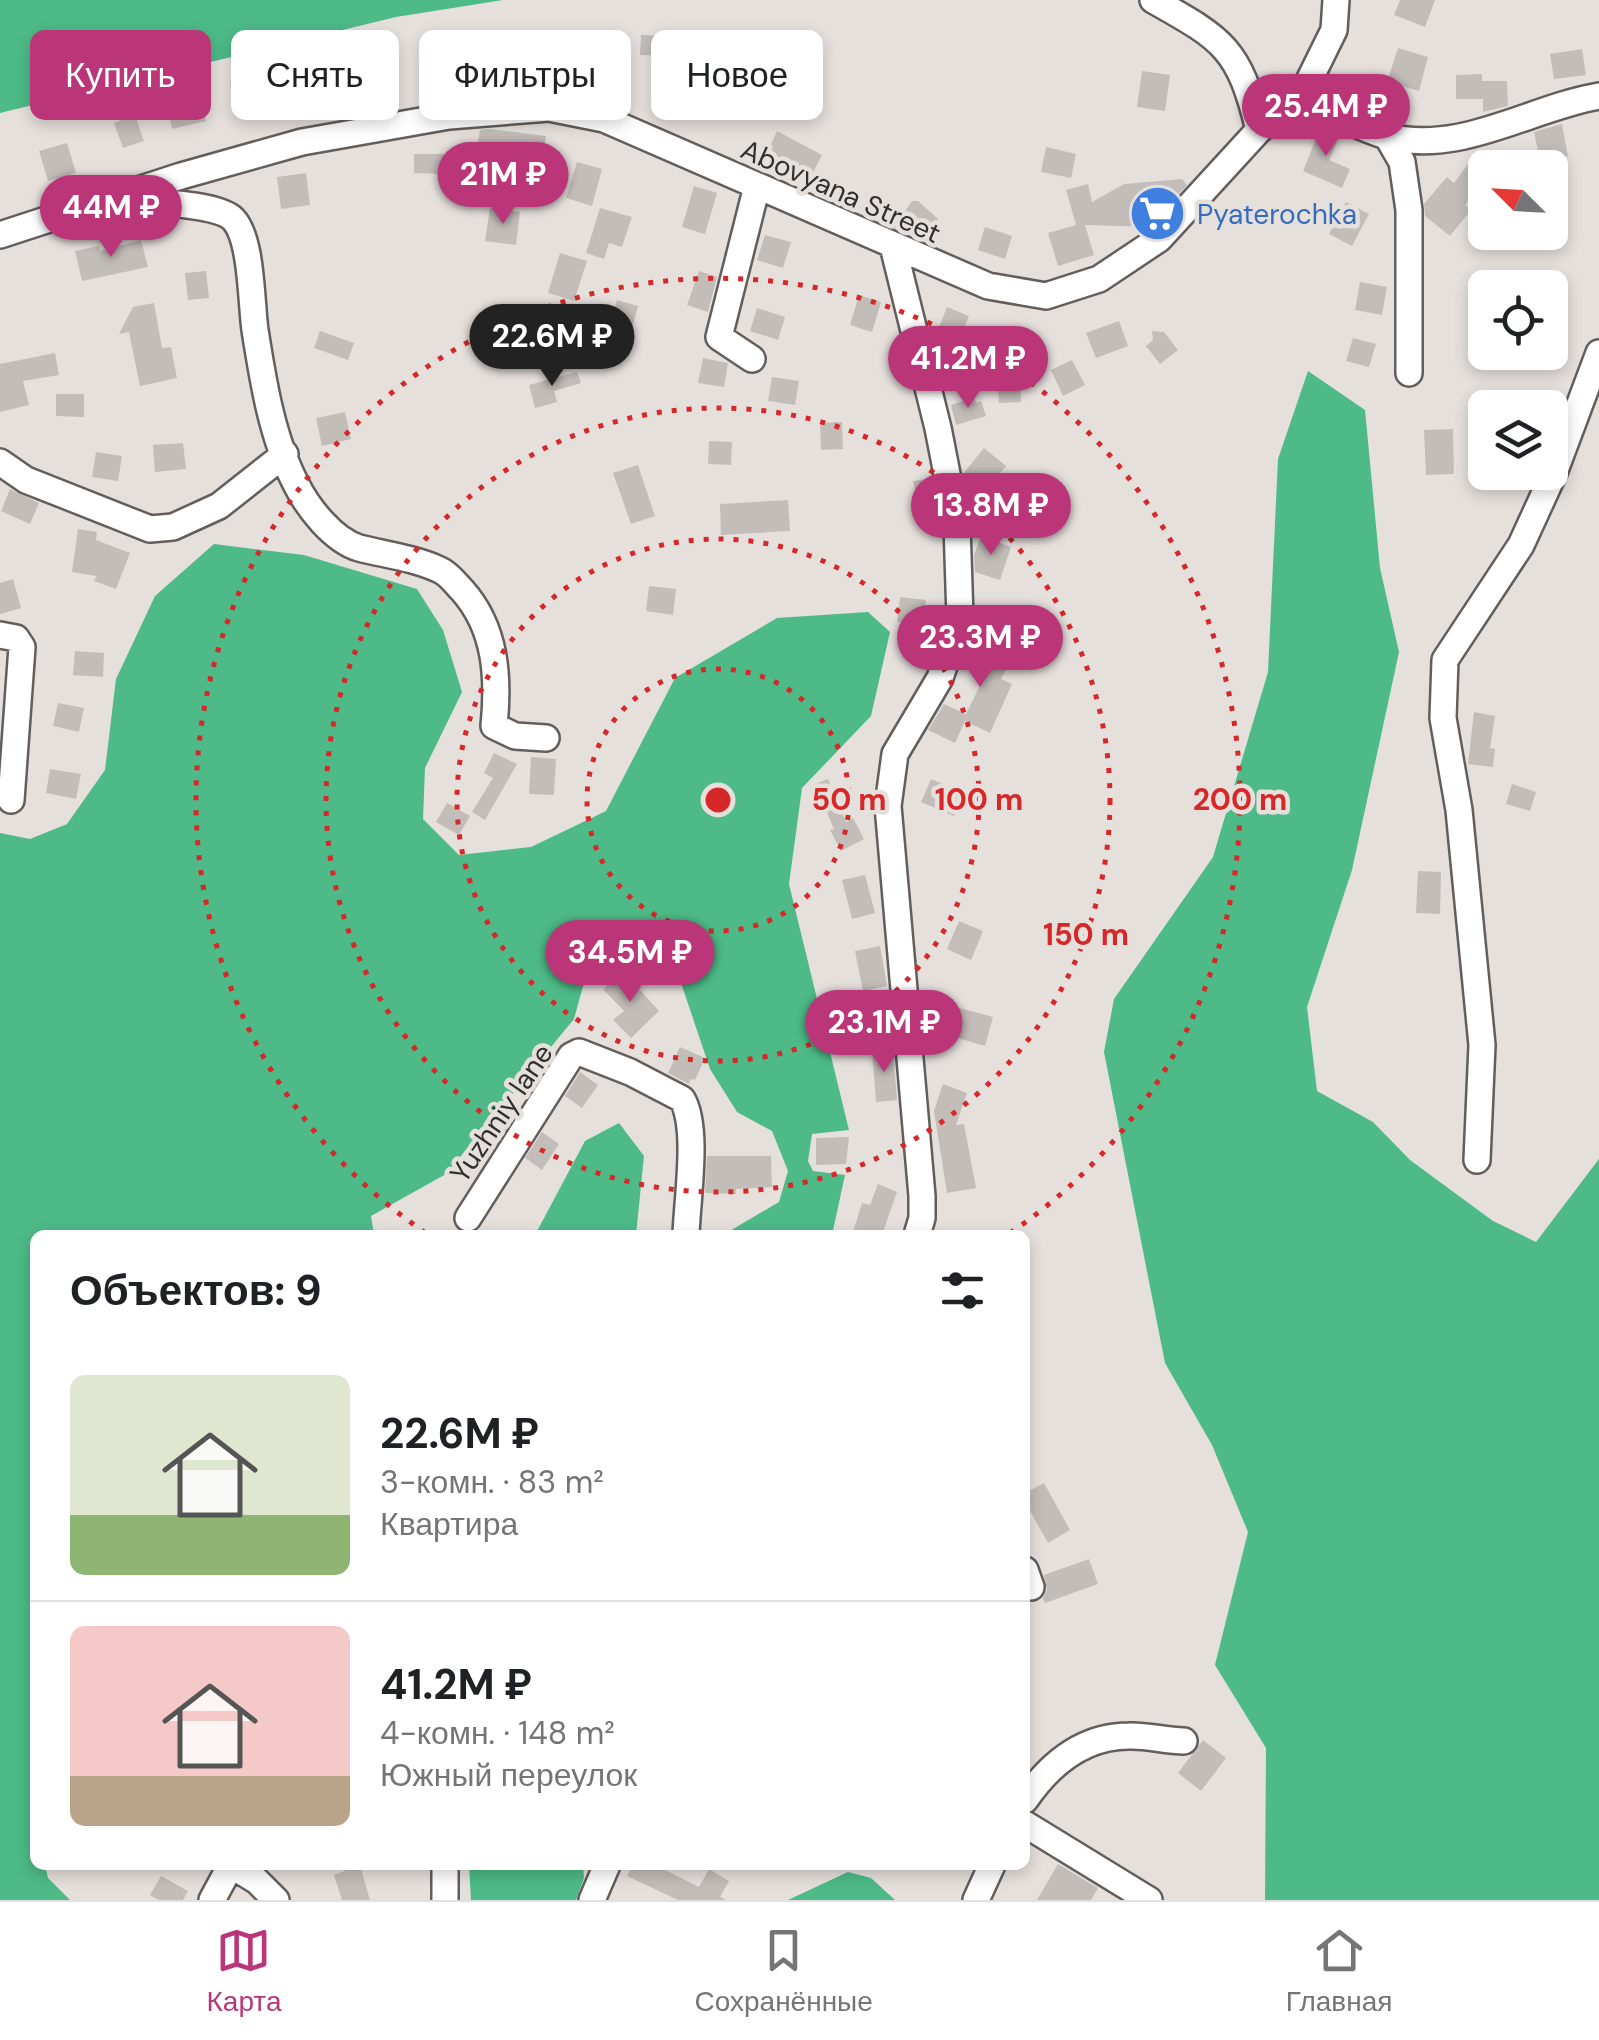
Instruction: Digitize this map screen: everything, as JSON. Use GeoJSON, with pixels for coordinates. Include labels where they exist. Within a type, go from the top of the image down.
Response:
{"type":"FeatureCollection","features":[{"type":"Feature","properties":{"kind":"street"},"geometry":{"type":"LineString","coordinates":[[1153,0],[1212,33],[1232,56],[1249,88],[1259,130]]}},
{"type":"Feature","properties":{"kind":"street"},"geometry":{"type":"LineString","coordinates":[[1336,0],[1334,30],[1300,99],[1387,136],[1457,138],[1599,96]]}},
{"type":"Feature","properties":{"kind":"street","name":"Abovyana Street"},"geometry":{"type":"LineString","coordinates":[[0,234],[302,142],[449,116],[549,108],[604,118],[988,286],[1046,296],[1099,279],[1158,239],[1259,130],[1300,99]]}},
{"type":"Feature","properties":{"kind":"street"},"geometry":{"type":"LineString","coordinates":[[1387,136],[1402,162],[1409,210],[1409,373]]}},
{"type":"Feature","properties":{"kind":"street"},"geometry":{"type":"LineString","coordinates":[[752,359],[718,336],[756,186]]}},
{"type":"Feature","properties":{"kind":"street"},"geometry":{"type":"LineString","coordinates":[[112,198],[212,207],[234,220],[246,251],[256,332],[274,423],[296,485],[325,526],[355,547],[395,554],[445,571],[480,610],[493,649],[497,694],[494,726],[515,736],[546,738]]}},
{"type":"Feature","properties":{"kind":"street"},"geometry":{"type":"LineString","coordinates":[[893,246],[938,428],[957,525],[960,618],[940,678],[895,754],[888,806],[922,1196],[918,1230]]}},
{"type":"Feature","properties":{"kind":"street"},"geometry":{"type":"LineString","coordinates":[[1477,1160],[1482,1046],[1460,810],[1442,718],[1445,660],[1521,544],[1554,473],[1599,353]]}},
{"type":"Feature","properties":{"kind":"street"},"geometry":{"type":"LineString","coordinates":[[0,462],[26,480],[150,530],[173,527],[220,506],[285,454]]}},
{"type":"Feature","properties":{"kind":"street"},"geometry":{"type":"LineString","coordinates":[[0,636],[16,638],[22,646],[11,800]]}},
{"type":"Feature","properties":{"kind":"street","name":"Yuzhniy lane"},"geometry":{"type":"LineString","coordinates":[[468,1218],[571,1056],[579,1052],[630,1072],[682,1098],[687,1106],[690,1130],[686,1230]]}},
{"type":"Feature","properties":{"kind":"street"},"geometry":{"type":"LineString","coordinates":[[1030,1793],[1042,1775],[1064,1756],[1093,1742],[1125,1735],[1184,1741]]}},
{"type":"Feature","properties":{"kind":"street"},"geometry":{"type":"LineString","coordinates":[[1030,1827],[1150,1900]]}},
{"type":"Feature","properties":{"kind":"street"},"geometry":{"type":"LineString","coordinates":[[212,1900],[228,1870]]}},
{"type":"Feature","properties":{"kind":"street"},"geometry":{"type":"LineString","coordinates":[[239,1870],[276,1900]]}},
{"type":"Feature","properties":{"kind":"street"},"geometry":{"type":"LineString","coordinates":[[445,1870],[445,1900]]}},
{"type":"Feature","properties":{"kind":"street"},"geometry":{"type":"LineString","coordinates":[[592,1900],[605,1870]]}},
{"type":"Feature","properties":{"kind":"street"},"geometry":{"type":"LineString","coordinates":[[976,1900],[990,1870]]}},
{"type":"Feature","properties":{"kind":"green space"},"geometry":{"type":"Polygon","coordinates":[[[0,0],[503,0],[342,30],[231,30],[231,57],[211,62],[211,30],[30,30],[30,106],[0,113],[0,0]]]}},
{"type":"Feature","properties":{"kind":"green space"},"geometry":{"type":"Polygon","coordinates":[[[1308,371],[1365,410],[1380,568],[1399,652],[1352,870],[1307,1007],[1317,1091],[1373,1122],[1410,1160],[1493,1221],[1536,1242],[1599,1159],[1599,1900],[1265,1900],[1266,1748],[1215,1665],[1248,1532],[1212,1445],[1165,1363],[1104,1052],[1114,999],[1213,857],[1268,672],[1278,459],[1308,371]]]}},
{"type":"Feature","properties":{"kind":"green space"},"geometry":{"type":"Polygon","coordinates":[[[214,544],[304,555],[417,589],[443,630],[462,692],[425,768],[423,819],[459,855],[531,847],[606,811],[675,678],[777,618],[868,612],[890,632],[871,716],[802,788],[789,884],[849,1130],[812,1134],[808,1161],[813,1171],[845,1175],[833,1230],[731,1230],[779,1202],[788,1171],[772,1131],[737,1112],[710,1069],[674,962],[632,942],[585,979],[574,1019],[446,1174],[371,1216],[373,1230],[30,1230],[30,1870],[46,1870],[48,1878],[70,1900],[0,1900],[0,833],[30,839],[67,824],[105,770],[116,679],[155,596],[214,544]]]}},
{"type":"Feature","properties":{"kind":"green space"},"geometry":{"type":"Polygon","coordinates":[[[619,1123],[644,1156],[637,1230],[538,1230],[585,1141],[619,1123]]]}},
{"type":"Feature","properties":{"kind":"green space"},"geometry":{"type":"Polygon","coordinates":[[[469,1870],[583,1870],[576,1900],[471,1900],[469,1870]]]}},
{"type":"Feature","properties":{"kind":"green space"},"geometry":{"type":"Polygon","coordinates":[[[848,1872],[871,1878],[895,1900],[788,1900],[848,1872]]]}},
{"type":"Feature","properties":{"kind":"building"},"geometry":{"type":"Polygon","coordinates":[[[1400,0],[1435,0],[1425,27],[1394,15],[1400,0]]]}},
{"type":"Feature","properties":{"kind":"building"},"geometry":{"type":"Polygon","coordinates":[[[641,35],[651,35],[651,55],[640,55],[641,35]]]}},
{"type":"Feature","properties":{"kind":"building"},"geometry":{"type":"Polygon","coordinates":[[[1398,48],[1428,57],[1419,91],[1387,82],[1398,48]]]}},
{"type":"Feature","properties":{"kind":"building"},"geometry":{"type":"Polygon","coordinates":[[[1582,49],[1586,75],[1554,79],[1550,54],[1582,49]]]}},
{"type":"Feature","properties":{"kind":"building"},"geometry":{"type":"Polygon","coordinates":[[[1142,71],[1170,75],[1165,111],[1137,107],[1142,71]]]}},
{"type":"Feature","properties":{"kind":"building"},"geometry":{"type":"Polygon","coordinates":[[[1482,74],[1482,81],[1507,81],[1508,106],[1483,112],[1483,99],[1456,99],[1456,75],[1482,74]]]}},
{"type":"Feature","properties":{"kind":"building"},"geometry":{"type":"Polygon","coordinates":[[[1343,77],[1367,90],[1358,107],[1334,94],[1343,77]]]}},
{"type":"Feature","properties":{"kind":"building"},"geometry":{"type":"Polygon","coordinates":[[[137,120],[144,141],[123,148],[114,123],[137,120]]]}},
{"type":"Feature","properties":{"kind":"building"},"geometry":{"type":"Polygon","coordinates":[[[170,120],[206,120],[206,121],[172,129],[170,120]]]}},
{"type":"Feature","properties":{"kind":"building"},"geometry":{"type":"Polygon","coordinates":[[[1562,124],[1567,150],[1538,150],[1534,132],[1562,124]]]}},
{"type":"Feature","properties":{"kind":"building"},"geometry":{"type":"Polygon","coordinates":[[[1321,126],[1340,135],[1329,160],[1350,169],[1342,188],[1303,171],[1321,126]]]}},
{"type":"Feature","properties":{"kind":"building"},"geometry":{"type":"Polygon","coordinates":[[[480,130],[546,136],[543,158],[521,156],[518,172],[504,169],[501,189],[480,185],[474,166],[480,130]]]}},
{"type":"Feature","properties":{"kind":"building"},"geometry":{"type":"Polygon","coordinates":[[[777,131],[822,155],[813,173],[766,155],[777,131]]]}},
{"type":"Feature","properties":{"kind":"building"},"geometry":{"type":"Polygon","coordinates":[[[67,143],[76,173],[48,181],[39,151],[67,143]]]}},
{"type":"Feature","properties":{"kind":"building"},"geometry":{"type":"Polygon","coordinates":[[[1046,147],[1076,154],[1071,178],[1041,172],[1046,147]]]}},
{"type":"Feature","properties":{"kind":"building"},"geometry":{"type":"Polygon","coordinates":[[[414,154],[444,154],[444,174],[414,173],[414,154]]]}},
{"type":"Feature","properties":{"kind":"building"},"geometry":{"type":"Polygon","coordinates":[[[577,162],[602,169],[592,206],[566,198],[577,162]]]}},
{"type":"Feature","properties":{"kind":"building"},"geometry":{"type":"Polygon","coordinates":[[[1468,164],[1468,214],[1450,236],[1425,216],[1424,204],[1447,177],[1454,183],[1468,164]]]}},
{"type":"Feature","properties":{"kind":"building"},"geometry":{"type":"Polygon","coordinates":[[[306,173],[310,205],[281,209],[277,177],[306,173]]]}},
{"type":"Feature","properties":{"kind":"building"},"geometry":{"type":"Polygon","coordinates":[[[1182,179],[1187,185],[1148,227],[1085,225],[1094,255],[1058,266],[1048,233],[1076,225],[1066,190],[1088,184],[1092,202],[1124,184],[1182,179]]]}},
{"type":"Feature","properties":{"kind":"building"},"geometry":{"type":"Polygon","coordinates":[[[694,186],[717,193],[705,234],[682,227],[694,186]]]}},
{"type":"Feature","properties":{"kind":"building"},"geometry":{"type":"Polygon","coordinates":[[[912,201],[918,201],[938,219],[926,241],[894,228],[912,201]]]}},
{"type":"Feature","properties":{"kind":"building"},"geometry":{"type":"Polygon","coordinates":[[[1346,202],[1369,214],[1352,246],[1329,234],[1346,202]]]}},
{"type":"Feature","properties":{"kind":"building"},"geometry":{"type":"Polygon","coordinates":[[[490,208],[520,212],[516,245],[485,241],[490,208]]]}},
{"type":"Feature","properties":{"kind":"building"},"geometry":{"type":"Polygon","coordinates":[[[600,208],[632,217],[622,247],[609,243],[604,259],[586,253],[600,208]]]}},
{"type":"Feature","properties":{"kind":"building"},"geometry":{"type":"Polygon","coordinates":[[[985,227],[1012,236],[1005,259],[978,250],[985,227]]]}},
{"type":"Feature","properties":{"kind":"building"},"geometry":{"type":"Polygon","coordinates":[[[765,235],[791,242],[783,268],[757,260],[765,235]]]}},
{"type":"Feature","properties":{"kind":"building"},"geometry":{"type":"Polygon","coordinates":[[[141,240],[148,267],[82,281],[75,251],[99,246],[100,251],[141,240]]]}},
{"type":"Feature","properties":{"kind":"building"},"geometry":{"type":"Polygon","coordinates":[[[560,253],[587,261],[574,301],[548,293],[560,253]]]}},
{"type":"Feature","properties":{"kind":"building"},"geometry":{"type":"Polygon","coordinates":[[[206,271],[209,298],[188,300],[185,273],[206,271]]]}},
{"type":"Feature","properties":{"kind":"building"},"geometry":{"type":"Polygon","coordinates":[[[699,271],[717,277],[708,312],[687,305],[699,271]]]}},
{"type":"Feature","properties":{"kind":"building"},"geometry":{"type":"Polygon","coordinates":[[[1360,282],[1387,287],[1382,315],[1355,310],[1360,282]]]}},
{"type":"Feature","properties":{"kind":"building"},"geometry":{"type":"Polygon","coordinates":[[[859,295],[881,302],[872,332],[850,325],[859,295]]]}},
{"type":"Feature","properties":{"kind":"building"},"geometry":{"type":"Polygon","coordinates":[[[617,300],[638,306],[632,329],[611,323],[617,300]]]}},
{"type":"Feature","properties":{"kind":"building"},"geometry":{"type":"Polygon","coordinates":[[[154,303],[162,348],[171,347],[177,378],[140,386],[129,332],[119,334],[133,307],[154,303]]]}},
{"type":"Feature","properties":{"kind":"building"},"geometry":{"type":"Polygon","coordinates":[[[947,307],[969,316],[960,338],[938,330],[947,307]]]}},
{"type":"Feature","properties":{"kind":"building"},"geometry":{"type":"Polygon","coordinates":[[[757,308],[785,317],[778,340],[750,331],[757,308]]]}},
{"type":"Feature","properties":{"kind":"building"},"geometry":{"type":"Polygon","coordinates":[[[1119,321],[1128,346],[1096,358],[1086,333],[1119,321]]]}},
{"type":"Feature","properties":{"kind":"building"},"geometry":{"type":"Polygon","coordinates":[[[320,331],[354,343],[348,360],[314,348],[320,331]]]}},
{"type":"Feature","properties":{"kind":"building"},"geometry":{"type":"Polygon","coordinates":[[[1152,331],[1164,332],[1178,350],[1160,364],[1146,346],[1153,340],[1152,331]]]}},
{"type":"Feature","properties":{"kind":"building"},"geometry":{"type":"Polygon","coordinates":[[[555,337],[583,344],[577,366],[549,359],[555,337]]]}},
{"type":"Feature","properties":{"kind":"building"},"geometry":{"type":"Polygon","coordinates":[[[1353,338],[1376,344],[1369,367],[1346,361],[1353,338]]]}},
{"type":"Feature","properties":{"kind":"building"},"geometry":{"type":"Polygon","coordinates":[[[55,353],[59,375],[23,381],[29,405],[0,412],[0,364],[55,353]]]}},
{"type":"Feature","properties":{"kind":"building"},"geometry":{"type":"Polygon","coordinates":[[[703,358],[728,363],[724,387],[698,383],[703,358]]]}},
{"type":"Feature","properties":{"kind":"building"},"geometry":{"type":"Polygon","coordinates":[[[1072,360],[1085,385],[1063,396],[1051,370],[1072,360]]]}},
{"type":"Feature","properties":{"kind":"building"},"geometry":{"type":"Polygon","coordinates":[[[1020,368],[1021,402],[999,403],[997,369],[1020,368]]]}},
{"type":"Feature","properties":{"kind":"building"},"geometry":{"type":"Polygon","coordinates":[[[577,372],[581,383],[554,391],[557,402],[535,408],[529,385],[577,372]]]}},
{"type":"Feature","properties":{"kind":"building"},"geometry":{"type":"Polygon","coordinates":[[[772,377],[799,381],[795,405],[768,401],[772,377]]]}},
{"type":"Feature","properties":{"kind":"building"},"geometry":{"type":"Polygon","coordinates":[[[56,394],[84,394],[84,417],[56,416],[56,394]]]}},
{"type":"Feature","properties":{"kind":"building"},"geometry":{"type":"Polygon","coordinates":[[[974,398],[976,403],[981,401],[986,416],[956,425],[951,405],[974,398]]]}},
{"type":"Feature","properties":{"kind":"building"},"geometry":{"type":"Polygon","coordinates":[[[345,412],[351,439],[322,446],[316,418],[345,412]]]}},
{"type":"Feature","properties":{"kind":"building"},"geometry":{"type":"Polygon","coordinates":[[[842,422],[843,449],[821,450],[820,423],[842,422]]]}},
{"type":"Feature","properties":{"kind":"building"},"geometry":{"type":"Polygon","coordinates":[[[1453,429],[1454,474],[1426,475],[1424,430],[1453,429]]]}},
{"type":"Feature","properties":{"kind":"building"},"geometry":{"type":"Polygon","coordinates":[[[709,441],[732,442],[731,465],[708,464],[709,441]]]}},
{"type":"Feature","properties":{"kind":"building"},"geometry":{"type":"Polygon","coordinates":[[[183,443],[186,469],[155,472],[153,445],[183,443]]]}},
{"type":"Feature","properties":{"kind":"building"},"geometry":{"type":"Polygon","coordinates":[[[984,448],[1006,466],[984,493],[963,474],[984,448]]]}},
{"type":"Feature","properties":{"kind":"building"},"geometry":{"type":"Polygon","coordinates":[[[96,452],[122,456],[118,481],[92,477],[96,452]]]}},
{"type":"Feature","properties":{"kind":"building"},"geometry":{"type":"Polygon","coordinates":[[[638,465],[655,516],[631,524],[613,473],[638,465]]]}},
{"type":"Feature","properties":{"kind":"building"},"geometry":{"type":"Polygon","coordinates":[[[931,478],[937,506],[919,510],[913,481],[931,478]]]}},
{"type":"Feature","properties":{"kind":"building"},"geometry":{"type":"Polygon","coordinates":[[[10,489],[39,503],[30,524],[1,511],[10,489]]]}},
{"type":"Feature","properties":{"kind":"building"},"geometry":{"type":"Polygon","coordinates":[[[788,500],[790,531],[721,535],[720,504],[788,500]]]}},
{"type":"Feature","properties":{"kind":"building"},"geometry":{"type":"Polygon","coordinates":[[[78,529],[97,532],[96,540],[130,553],[116,589],[94,581],[96,576],[72,572],[78,529]]]}},
{"type":"Feature","properties":{"kind":"building"},"geometry":{"type":"Polygon","coordinates":[[[981,536],[1011,547],[1000,580],[975,572],[974,555],[981,536]]]}},
{"type":"Feature","properties":{"kind":"building"},"geometry":{"type":"Polygon","coordinates":[[[13,579],[21,608],[0,614],[0,583],[13,579]]]}},
{"type":"Feature","properties":{"kind":"building"},"geometry":{"type":"Polygon","coordinates":[[[649,586],[676,589],[673,615],[646,611],[649,586]]]}},
{"type":"Feature","properties":{"kind":"building"},"geometry":{"type":"Polygon","coordinates":[[[900,597],[926,600],[923,626],[897,622],[900,597]]]}},
{"type":"Feature","properties":{"kind":"building"},"geometry":{"type":"Polygon","coordinates":[[[977,628],[1017,649],[1001,679],[1012,684],[990,733],[965,721],[955,743],[928,730],[944,704],[966,714],[990,665],[966,652],[977,628]]]}},
{"type":"Feature","properties":{"kind":"building"},"geometry":{"type":"Polygon","coordinates":[[[75,651],[104,653],[103,677],[73,675],[75,651]]]}},
{"type":"Feature","properties":{"kind":"building"},"geometry":{"type":"Polygon","coordinates":[[[58,703],[84,708],[79,732],[53,726],[58,703]]]}},
{"type":"Feature","properties":{"kind":"building"},"geometry":{"type":"Polygon","coordinates":[[[1474,712],[1495,716],[1490,748],[1495,749],[1493,767],[1468,764],[1474,712]]]}},
{"type":"Feature","properties":{"kind":"building"},"geometry":{"type":"Polygon","coordinates":[[[494,753],[517,764],[485,820],[472,812],[493,778],[484,773],[494,753]]]}},
{"type":"Feature","properties":{"kind":"building"},"geometry":{"type":"Polygon","coordinates":[[[531,757],[556,759],[554,795],[529,794],[531,757]]]}},
{"type":"Feature","properties":{"kind":"building"},"geometry":{"type":"Polygon","coordinates":[[[50,769],[81,774],[76,799],[46,793],[50,769]]]}},
{"type":"Feature","properties":{"kind":"building"},"geometry":{"type":"Polygon","coordinates":[[[828,779],[846,822],[853,818],[864,839],[841,851],[815,784],[828,779]]]}},
{"type":"Feature","properties":{"kind":"building"},"geometry":{"type":"Polygon","coordinates":[[[931,779],[964,793],[954,816],[921,802],[931,779]]]}},
{"type":"Feature","properties":{"kind":"building"},"geometry":{"type":"Polygon","coordinates":[[[1512,784],[1536,792],[1530,811],[1506,804],[1512,784]]]}},
{"type":"Feature","properties":{"kind":"building"},"geometry":{"type":"Polygon","coordinates":[[[447,803],[470,816],[459,835],[436,822],[447,803]]]}},
{"type":"Feature","properties":{"kind":"building"},"geometry":{"type":"Polygon","coordinates":[[[1418,871],[1441,872],[1440,914],[1416,913],[1418,871]]]}},
{"type":"Feature","properties":{"kind":"building"},"geometry":{"type":"Polygon","coordinates":[[[865,875],[875,913],[852,919],[842,880],[865,875]]]}},
{"type":"Feature","properties":{"kind":"building"},"geometry":{"type":"Polygon","coordinates":[[[959,921],[983,931],[971,960],[947,949],[959,921]]]}},
{"type":"Feature","properties":{"kind":"building"},"geometry":{"type":"Polygon","coordinates":[[[880,946],[887,986],[863,991],[855,951],[880,946]]]}},
{"type":"Feature","properties":{"kind":"building"},"geometry":{"type":"Polygon","coordinates":[[[623,971],[659,1011],[631,1038],[613,1020],[624,1011],[603,989],[623,971]]]}},
{"type":"Feature","properties":{"kind":"building"},"geometry":{"type":"Polygon","coordinates":[[[952,1006],[993,1017],[985,1046],[944,1034],[952,1006]]]}},
{"type":"Feature","properties":{"kind":"building"},"geometry":{"type":"Polygon","coordinates":[[[680,1047],[705,1058],[695,1080],[691,1079],[689,1084],[668,1073],[680,1047]]]}},
{"type":"Feature","properties":{"kind":"building"},"geometry":{"type":"Polygon","coordinates":[[[893,1048],[897,1100],[876,1102],[872,1050],[893,1048]]]}},
{"type":"Feature","properties":{"kind":"building"},"geometry":{"type":"Polygon","coordinates":[[[580,1072],[598,1085],[582,1108],[565,1096],[580,1072]]]}},
{"type":"Feature","properties":{"kind":"building"},"geometry":{"type":"Polygon","coordinates":[[[943,1084],[967,1093],[956,1125],[964,1124],[976,1188],[947,1193],[934,1111],[943,1084]]]}},
{"type":"Feature","properties":{"kind":"building"},"geometry":{"type":"Polygon","coordinates":[[[542,1132],[559,1144],[542,1170],[525,1158],[542,1132]]]}},
{"type":"Feature","properties":{"kind":"building"},"geometry":{"type":"Polygon","coordinates":[[[849,1137],[846,1164],[816,1165],[816,1138],[849,1137]]]}},
{"type":"Feature","properties":{"kind":"building"},"geometry":{"type":"Polygon","coordinates":[[[707,1156],[771,1156],[772,1187],[736,1189],[736,1194],[705,1193],[707,1156]]]}},
{"type":"Feature","properties":{"kind":"building"},"geometry":{"type":"Polygon","coordinates":[[[878,1184],[897,1192],[884,1230],[854,1230],[862,1203],[870,1205],[878,1184]]]}},
{"type":"Feature","properties":{"kind":"building"},"geometry":{"type":"Polygon","coordinates":[[[1044,1483],[1070,1530],[1048,1543],[1030,1511],[1030,1490],[1044,1483]]]}},
{"type":"Feature","properties":{"kind":"building"},"geometry":{"type":"Polygon","coordinates":[[[1089,1559],[1098,1584],[1045,1603],[1044,1575],[1089,1559]]]}},
{"type":"Feature","properties":{"kind":"building"},"geometry":{"type":"Polygon","coordinates":[[[1203,1740],[1226,1758],[1201,1791],[1178,1773],[1203,1740]]]}},
{"type":"Feature","properties":{"kind":"building"},"geometry":{"type":"Polygon","coordinates":[[[1058,1864],[1098,1888],[1091,1900],[1037,1900],[1058,1864]]]}},
{"type":"Feature","properties":{"kind":"building"},"geometry":{"type":"Polygon","coordinates":[[[361,1870],[370,1900],[342,1900],[334,1875],[361,1870]]]}},
{"type":"Feature","properties":{"kind":"building"},"geometry":{"type":"Polygon","coordinates":[[[630,1870],[665,1870],[699,1887],[711,1870],[729,1881],[720,1897],[726,1900],[678,1900],[627,1876],[630,1870]]]}},
{"type":"Feature","properties":{"kind":"building"},"geometry":{"type":"Polygon","coordinates":[[[161,1876],[188,1891],[183,1900],[159,1900],[150,1895],[161,1876]]]}},
{"type":"Feature","properties":{"kind":"place","name":"Pyaterochka"},"geometry":{"type":"Point","coordinates":[1158,214]}}]}
